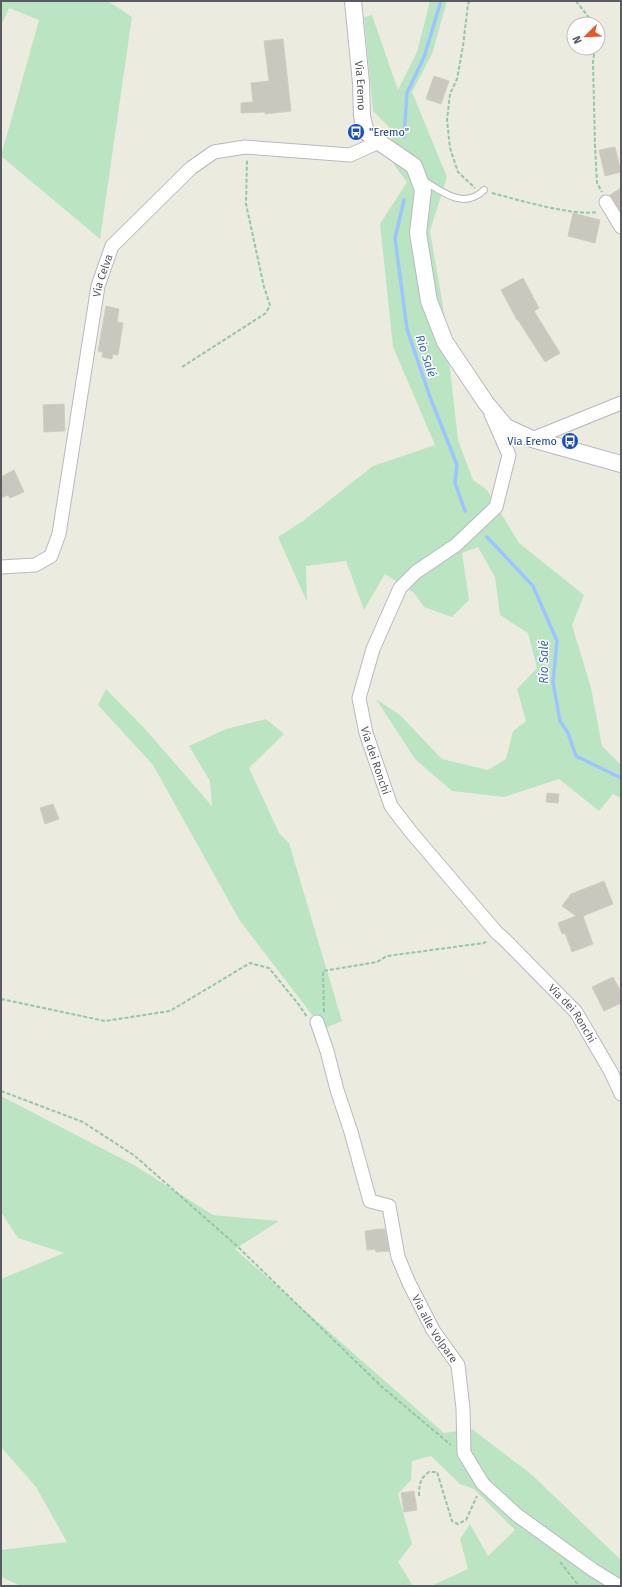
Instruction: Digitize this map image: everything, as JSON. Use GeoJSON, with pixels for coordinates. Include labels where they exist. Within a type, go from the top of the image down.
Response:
{"type":"FeatureCollection","features":[{"type":"Feature","properties":{"kind":"street","name":"Via Eremo"},"geometry":{"type":"LineString","coordinates":[[354,1],[361,83],[362,116],[366,132],[414,166],[418,176],[423,190],[418,233],[429,301],[445,342],[486,403],[506,427],[532,440],[621,464]]}},
{"type":"Feature","properties":{"kind":"street","name":"Via Celva"},"geometry":{"type":"LineString","coordinates":[[1,567],[35,565],[51,556],[59,534],[98,286],[112,246],[191,168],[214,152],[245,148],[350,155],[379,142]]}},
{"type":"Feature","properties":{"kind":"street"},"geometry":{"type":"LineString","coordinates":[[606,202],[621,228]]}},
{"type":"Feature","properties":{"kind":"street","name":"Via dei Ronchi"},"geometry":{"type":"LineString","coordinates":[[486,403],[509,455],[496,507],[456,546],[416,572],[400,588],[373,649],[359,698],[366,733],[391,806],[411,832],[497,933],[576,1012],[611,1072],[621,1094]]}},
{"type":"Feature","properties":{"kind":"street"},"geometry":{"type":"LineString","coordinates":[[532,440],[621,403]]}},
{"type":"Feature","properties":{"kind":"street","name":"Via alle Volpare"},"geometry":{"type":"LineString","coordinates":[[317,1022],[327,1051],[370,1201],[389,1206],[398,1257],[409,1283],[433,1330],[458,1365],[463,1408],[464,1453]]}},
{"type":"Feature","properties":{"kind":"street"},"geometry":{"type":"LineString","coordinates":[[464,1453],[483,1484],[517,1514],[593,1570],[619,1586]]}},
{"type":"Feature","properties":{"kind":"lane"},"geometry":{"type":"LineString","coordinates":[[418,176],[449,196],[459,199],[465,200],[477,197],[484,190]]}},
{"type":"Feature","properties":{"kind":"path"},"geometry":{"type":"LineString","coordinates":[[470,1],[468,4],[457,79],[450,94],[447,120],[450,148],[458,172],[475,188],[546,206],[581,212],[597,212],[606,202],[598,183],[595,146],[594,56]]}},
{"type":"Feature","properties":{"kind":"path"},"geometry":{"type":"LineString","coordinates":[[576,1],[588,16]]}},
{"type":"Feature","properties":{"kind":"path"},"geometry":{"type":"LineString","coordinates":[[182,367],[266,313],[270,306],[264,287],[246,204],[248,163],[245,148]]}},
{"type":"Feature","properties":{"kind":"path"},"geometry":{"type":"LineString","coordinates":[[1,999],[105,1021],[112,1020],[170,1011],[250,963],[269,968],[299,1005],[309,1021],[317,1022],[324,1012],[323,971],[377,962],[387,956],[484,943],[497,933]]}},
{"type":"Feature","properties":{"kind":"path"},"geometry":{"type":"LineString","coordinates":[[1,1091],[83,1122],[135,1156],[237,1246],[382,1387],[447,1443],[464,1453]]}},
{"type":"Feature","properties":{"kind":"path"},"geometry":{"type":"LineString","coordinates":[[419,1496],[422,1477],[430,1472],[437,1472],[452,1521],[458,1524],[466,1520],[483,1484]]}},
{"type":"Feature","properties":{"kind":"green space"},"geometry":{"type":"Polygon","coordinates":[[[1,1],[108,1],[132,17],[100,239],[1,156],[39,20],[9,8],[1,26],[1,1]]]}},
{"type":"Feature","properties":{"kind":"green space"},"geometry":{"type":"Polygon","coordinates":[[[430,1],[447,1],[432,54],[412,92],[447,177],[430,231],[443,306],[458,440],[473,480],[487,490],[519,543],[584,595],[572,625],[591,688],[602,746],[621,765],[621,798],[613,794],[599,811],[559,779],[504,797],[452,791],[415,759],[376,699],[400,715],[442,759],[488,770],[506,759],[513,731],[526,721],[517,689],[537,668],[528,633],[500,615],[495,577],[478,547],[462,553],[469,600],[452,617],[424,607],[414,593],[385,574],[364,610],[346,561],[306,566],[307,602],[278,537],[303,521],[373,466],[435,445],[393,347],[380,224],[407,182],[394,165],[390,128],[373,111],[364,17],[372,15],[398,90],[417,52],[430,1]]]}},
{"type":"Feature","properties":{"kind":"green space"},"geometry":{"type":"Polygon","coordinates":[[[106,689],[147,731],[212,806],[210,781],[189,746],[226,729],[266,719],[284,734],[249,768],[279,833],[289,843],[342,1021],[323,1029],[240,921],[153,765],[98,705],[106,689]]]}},
{"type":"Feature","properties":{"kind":"green space"},"geometry":{"type":"Polygon","coordinates":[[[1,1096],[134,1165],[213,1215],[279,1221],[235,1249],[444,1433],[472,1429],[531,1474],[621,1560],[621,1586],[431,1586],[468,1569],[460,1539],[470,1524],[488,1556],[515,1530],[474,1489],[460,1484],[431,1456],[412,1461],[411,1480],[398,1494],[412,1544],[398,1562],[413,1586],[21,1586],[1,1577],[1,1550],[67,1542],[36,1487],[1,1447],[1,1279],[64,1253],[18,1238],[1,1212],[1,1096]]]}},
{"type":"Feature","properties":{"kind":"building"},"geometry":{"type":"Polygon","coordinates":[[[283,39],[291,111],[265,114],[265,112],[241,113],[241,103],[253,102],[251,83],[269,81],[264,41],[283,39]]]}},
{"type":"Feature","properties":{"kind":"building"},"geometry":{"type":"Polygon","coordinates":[[[434,76],[449,81],[441,104],[426,99],[434,76]]]}},
{"type":"Feature","properties":{"kind":"building"},"geometry":{"type":"Polygon","coordinates":[[[615,147],[621,172],[605,176],[599,150],[615,147]]]}},
{"type":"Feature","properties":{"kind":"building"},"geometry":{"type":"Polygon","coordinates":[[[621,188],[621,211],[610,195],[621,188]]]}},
{"type":"Feature","properties":{"kind":"building"},"geometry":{"type":"Polygon","coordinates":[[[573,213],[600,220],[595,243],[568,236],[573,213]]]}},
{"type":"Feature","properties":{"kind":"building"},"geometry":{"type":"Polygon","coordinates":[[[523,278],[539,308],[534,311],[560,353],[545,362],[517,320],[501,290],[523,278]]]}},
{"type":"Feature","properties":{"kind":"building"},"geometry":{"type":"Polygon","coordinates":[[[106,306],[119,309],[117,322],[123,323],[118,355],[113,354],[112,359],[102,357],[103,352],[98,351],[106,306]]]}},
{"type":"Feature","properties":{"kind":"building"},"geometry":{"type":"Polygon","coordinates":[[[64,404],[65,431],[44,432],[43,405],[64,404]]]}},
{"type":"Feature","properties":{"kind":"building"},"geometry":{"type":"Polygon","coordinates":[[[14,470],[24,492],[10,498],[8,495],[1,498],[1,477],[14,470]]]}},
{"type":"Feature","properties":{"kind":"building"},"geometry":{"type":"Polygon","coordinates":[[[547,793],[559,794],[558,803],[546,802],[547,793]]]}},
{"type":"Feature","properties":{"kind":"building"},"geometry":{"type":"Polygon","coordinates":[[[53,804],[59,819],[45,824],[40,808],[53,804]]]}},
{"type":"Feature","properties":{"kind":"building"},"geometry":{"type":"Polygon","coordinates":[[[604,881],[613,904],[583,916],[593,944],[572,952],[565,933],[562,934],[558,923],[576,916],[562,906],[571,894],[604,881]]]}},
{"type":"Feature","properties":{"kind":"building"},"geometry":{"type":"Polygon","coordinates":[[[613,977],[621,992],[621,1003],[604,1011],[592,987],[613,977]]]}},
{"type":"Feature","properties":{"kind":"building"},"geometry":{"type":"Polygon","coordinates":[[[385,1229],[389,1251],[376,1252],[375,1249],[367,1250],[365,1231],[385,1229]]]}},
{"type":"Feature","properties":{"kind":"building"},"geometry":{"type":"Polygon","coordinates":[[[414,1491],[417,1510],[404,1512],[401,1493],[414,1491]]]}},
{"type":"Feature","properties":{"kind":"waterway","name":"Rio Salé"},"geometry":{"type":"LineString","coordinates":[[404,137],[407,93],[424,57],[441,1]]}},
{"type":"Feature","properties":{"kind":"waterway","name":"Rio Salé"},"geometry":{"type":"LineString","coordinates":[[404,200],[395,238],[407,329],[430,397],[457,465],[455,483],[465,511]]}},
{"type":"Feature","properties":{"kind":"waterway","name":"Rio Salé"},"geometry":{"type":"LineString","coordinates":[[487,537],[533,586],[557,641],[553,682],[560,721],[568,733],[576,756],[621,778]]}},
{"type":"Feature","properties":{"kind":"place","name":"\"Eremo\""},"geometry":{"type":"Point","coordinates":[356,132]}},
{"type":"Feature","properties":{"kind":"place","name":"Via Eremo"},"geometry":{"type":"Point","coordinates":[570,441]}}]}
